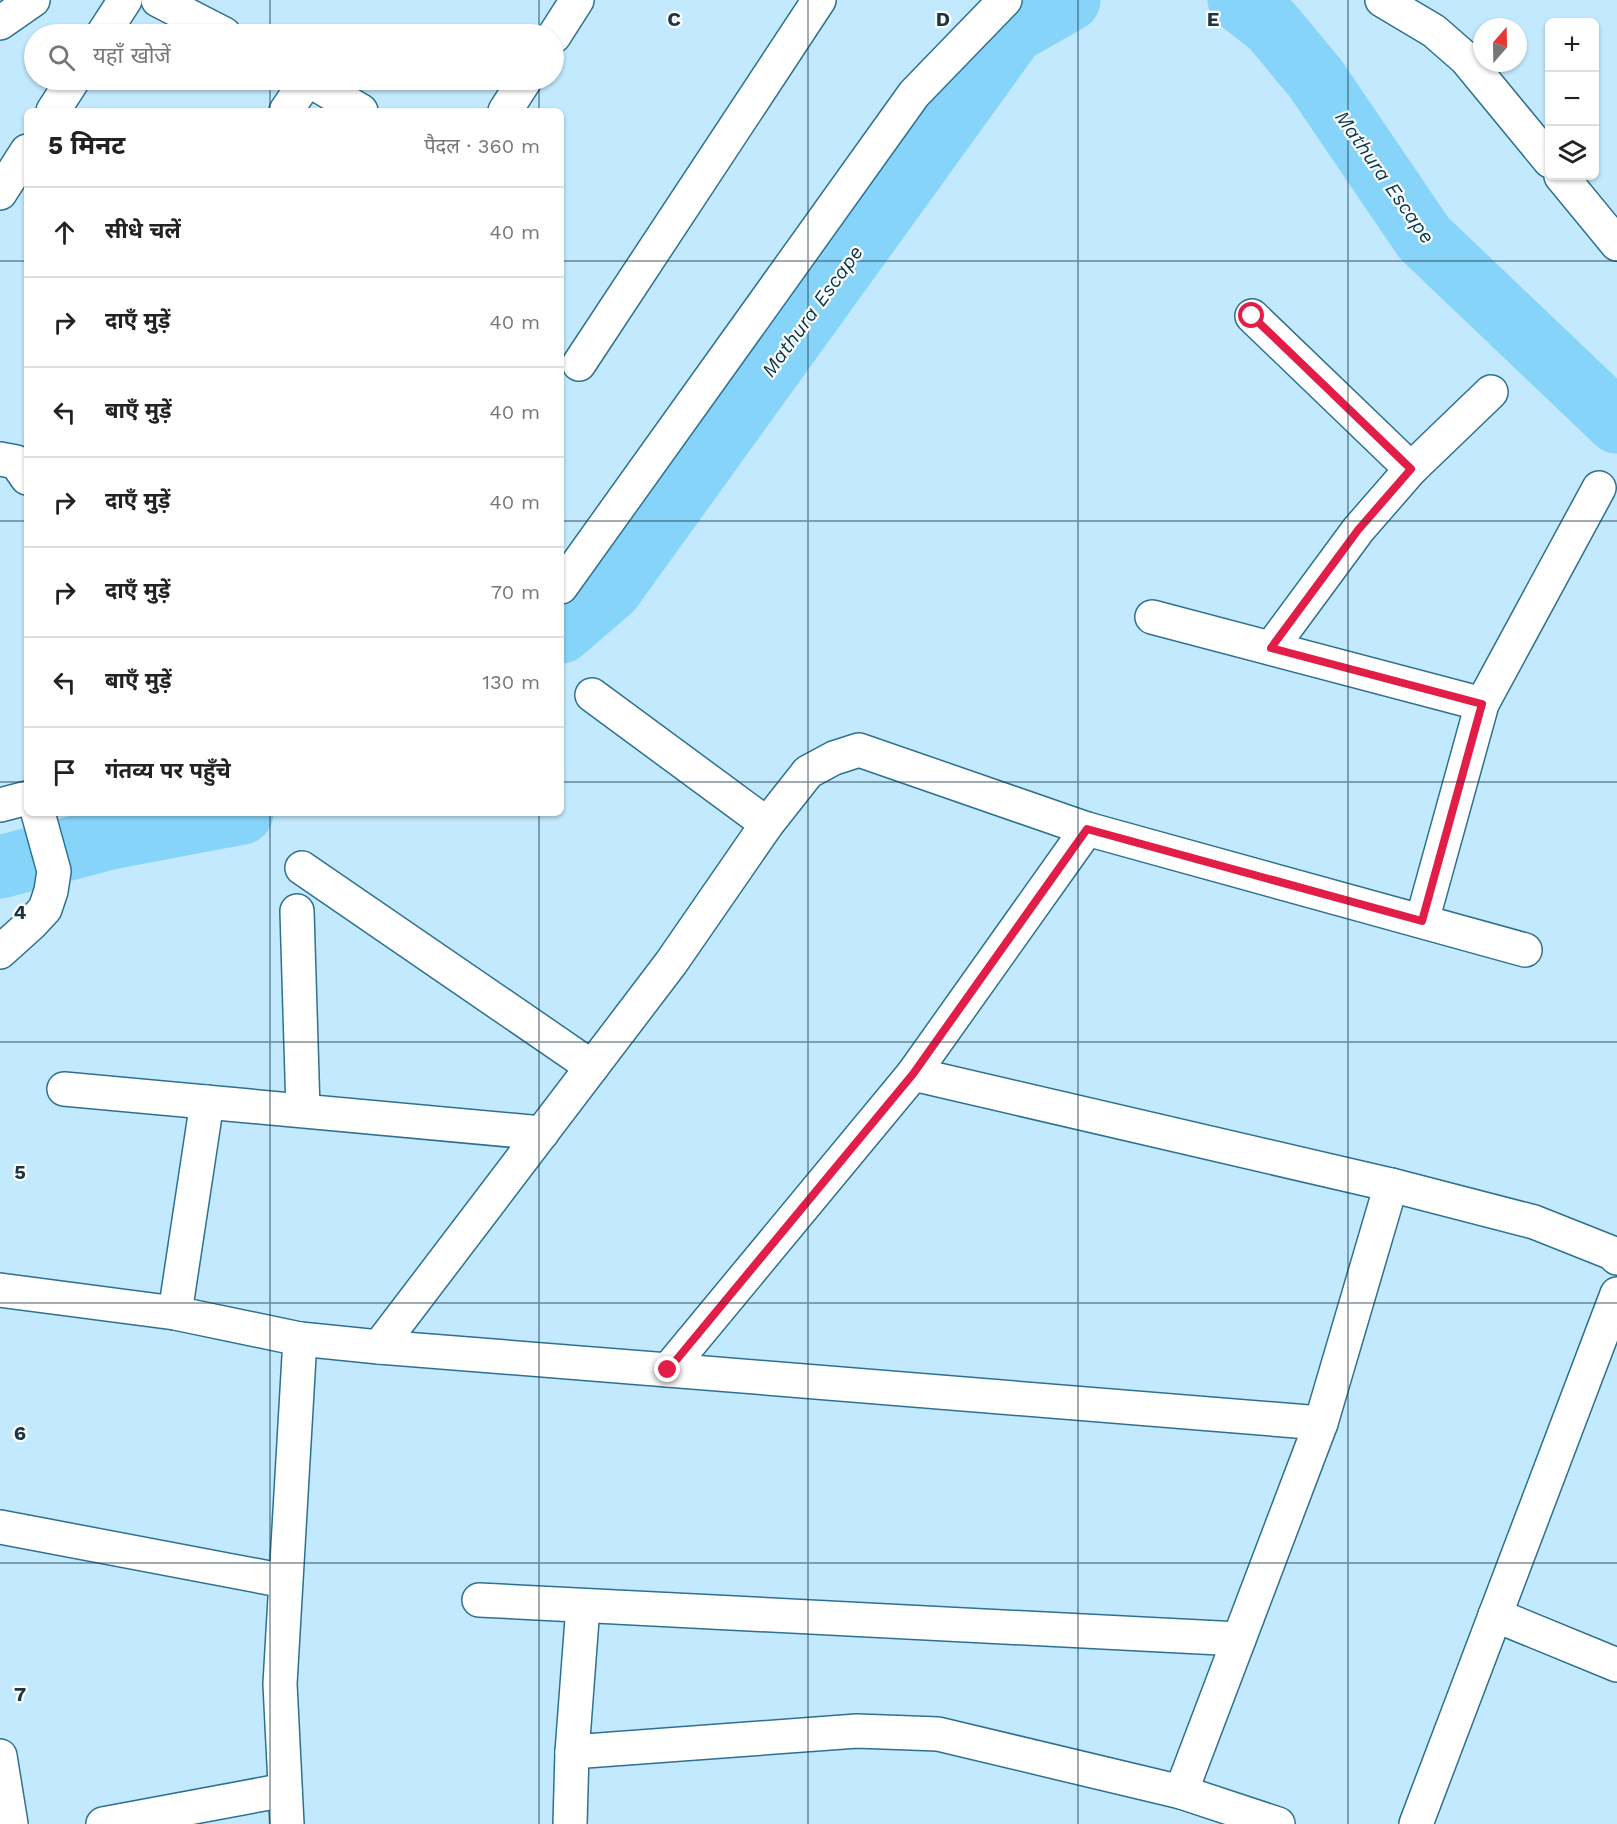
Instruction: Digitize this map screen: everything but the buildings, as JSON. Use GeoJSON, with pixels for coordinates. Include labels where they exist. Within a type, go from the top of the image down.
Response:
{"type":"FeatureCollection","features":[{"type":"Feature","properties":{"kind":"street"},"geometry":{"type":"LineString","coordinates":[[0,23],[33,0]]}},
{"type":"Feature","properties":{"kind":"street"},"geometry":{"type":"LineString","coordinates":[[109,24],[125,0]]}},
{"type":"Feature","properties":{"kind":"street"},"geometry":{"type":"LineString","coordinates":[[158,0],[205,24]]}},
{"type":"Feature","properties":{"kind":"street"},"geometry":{"type":"LineString","coordinates":[[562,24],[577,0]]}},
{"type":"Feature","properties":{"kind":"street"},"geometry":{"type":"LineString","coordinates":[[579,364],[819,0]]}},
{"type":"Feature","properties":{"kind":"street"},"geometry":{"type":"LineString","coordinates":[[564,583],[914,94],[1005,0]]}},
{"type":"Feature","properties":{"kind":"street"},"geometry":{"type":"LineString","coordinates":[[1382,0],[1434,31],[1466,58],[1545,155]]}},
{"type":"Feature","properties":{"kind":"street"},"geometry":{"type":"LineString","coordinates":[[1415,0],[1434,31]]}},
{"type":"Feature","properties":{"kind":"street"},"geometry":{"type":"LineString","coordinates":[[55,108],[67,90]]}},
{"type":"Feature","properties":{"kind":"street"},"geometry":{"type":"LineString","coordinates":[[288,108],[301,90]]}},
{"type":"Feature","properties":{"kind":"street"},"geometry":{"type":"LineString","coordinates":[[325,90],[356,108]]}},
{"type":"Feature","properties":{"kind":"street"},"geometry":{"type":"LineString","coordinates":[[507,108],[519,90]]}},
{"type":"Feature","properties":{"kind":"street"},"geometry":{"type":"LineString","coordinates":[[0,193],[24,156]]}},
{"type":"Feature","properties":{"kind":"street"},"geometry":{"type":"LineString","coordinates":[[1565,180],[1615,237]]}},
{"type":"Feature","properties":{"kind":"street"},"geometry":{"type":"LineString","coordinates":[[1252,316],[1411,469]]}},
{"type":"Feature","properties":{"kind":"street"},"geometry":{"type":"LineString","coordinates":[[1271,648],[1358,530],[1411,469],[1491,392]]}},
{"type":"Feature","properties":{"kind":"street"},"geometry":{"type":"LineString","coordinates":[[0,459],[16,462],[24,474]]}},
{"type":"Feature","properties":{"kind":"street"},"geometry":{"type":"LineString","coordinates":[[1422,921],[1482,704],[1599,488]]}},
{"type":"Feature","properties":{"kind":"street"},"geometry":{"type":"LineString","coordinates":[[1152,617],[1482,704]]}},
{"type":"Feature","properties":{"kind":"street"},"geometry":{"type":"LineString","coordinates":[[592,695],[767,824]]}},
{"type":"Feature","properties":{"kind":"street"},"geometry":{"type":"LineString","coordinates":[[379,1347],[671,963],[767,824],[808,772],[834,758],[859,750],[1087,829],[1525,950]]}},
{"type":"Feature","properties":{"kind":"street"},"geometry":{"type":"LineString","coordinates":[[0,805],[24,808]]}},
{"type":"Feature","properties":{"kind":"street"},"geometry":{"type":"LineString","coordinates":[[0,952],[45,909],[51,891],[54,871],[37,816]]}},
{"type":"Feature","properties":{"kind":"street"},"geometry":{"type":"LineString","coordinates":[[668,1370],[913,1074],[1087,829]]}},
{"type":"Feature","properties":{"kind":"street"},"geometry":{"type":"LineString","coordinates":[[302,868],[592,1067]]}},
{"type":"Feature","properties":{"kind":"street"},"geometry":{"type":"LineString","coordinates":[[297,912],[303,1110]]}},
{"type":"Feature","properties":{"kind":"street"},"geometry":{"type":"LineString","coordinates":[[913,1074],[1391,1185],[1534,1222],[1612,1253],[1617,1258]]}},
{"type":"Feature","properties":{"kind":"street"},"geometry":{"type":"LineString","coordinates":[[64,1089],[542,1132]]}},
{"type":"Feature","properties":{"kind":"street"},"geometry":{"type":"LineString","coordinates":[[175,1313],[207,1102]]}},
{"type":"Feature","properties":{"kind":"street"},"geometry":{"type":"LineString","coordinates":[[1181,1792],[1321,1423],[1391,1185]]}},
{"type":"Feature","properties":{"kind":"street"},"geometry":{"type":"LineString","coordinates":[[0,1290],[175,1313],[300,1339],[379,1347],[1321,1423]]}},
{"type":"Feature","properties":{"kind":"street"},"geometry":{"type":"LineString","coordinates":[[1416,1824],[1617,1294]]}},
{"type":"Feature","properties":{"kind":"street"},"geometry":{"type":"LineString","coordinates":[[287,1824],[280,1684],[300,1339]]}},
{"type":"Feature","properties":{"kind":"street"},"geometry":{"type":"LineString","coordinates":[[0,1527],[285,1581]]}},
{"type":"Feature","properties":{"kind":"street"},"geometry":{"type":"LineString","coordinates":[[479,1600],[1239,1639]]}},
{"type":"Feature","properties":{"kind":"street"},"geometry":{"type":"LineString","coordinates":[[570,1824],[572,1752],[583,1605]]}},
{"type":"Feature","properties":{"kind":"street"},"geometry":{"type":"LineString","coordinates":[[1495,1615],[1617,1665]]}},
{"type":"Feature","properties":{"kind":"street"},"geometry":{"type":"LineString","coordinates":[[572,1752],[857,1731],[938,1734],[1181,1792],[1278,1824]]}},
{"type":"Feature","properties":{"kind":"street"},"geometry":{"type":"LineString","coordinates":[[0,1756],[11,1824]]}},
{"type":"Feature","properties":{"kind":"street"},"geometry":{"type":"LineString","coordinates":[[103,1824],[285,1790]]}},
{"type":"Feature","properties":{"kind":"waterway","name":"Mathura Escape"},"geometry":{"type":"LineString","coordinates":[[564,629],[611,589],[1013,32],[1069,0]]}},
{"type":"Feature","properties":{"kind":"waterway","name":"Mathura Escape"},"geometry":{"type":"LineString","coordinates":[[1239,0],[1272,26],[1316,79],[1424,238],[1617,422]]}},
{"type":"Feature","properties":{"kind":"waterway","name":"Mathura Escape"},"geometry":{"type":"LineString","coordinates":[[0,867],[110,838],[226,816]]}},
{"type":"Feature","properties":{"kind":"route"},"geometry":{"type":"LineString","coordinates":[[668,1370],[913,1074],[1087,829],[1422,921],[1482,704],[1271,648],[1358,530],[1411,469],[1252,316]]}}]}
